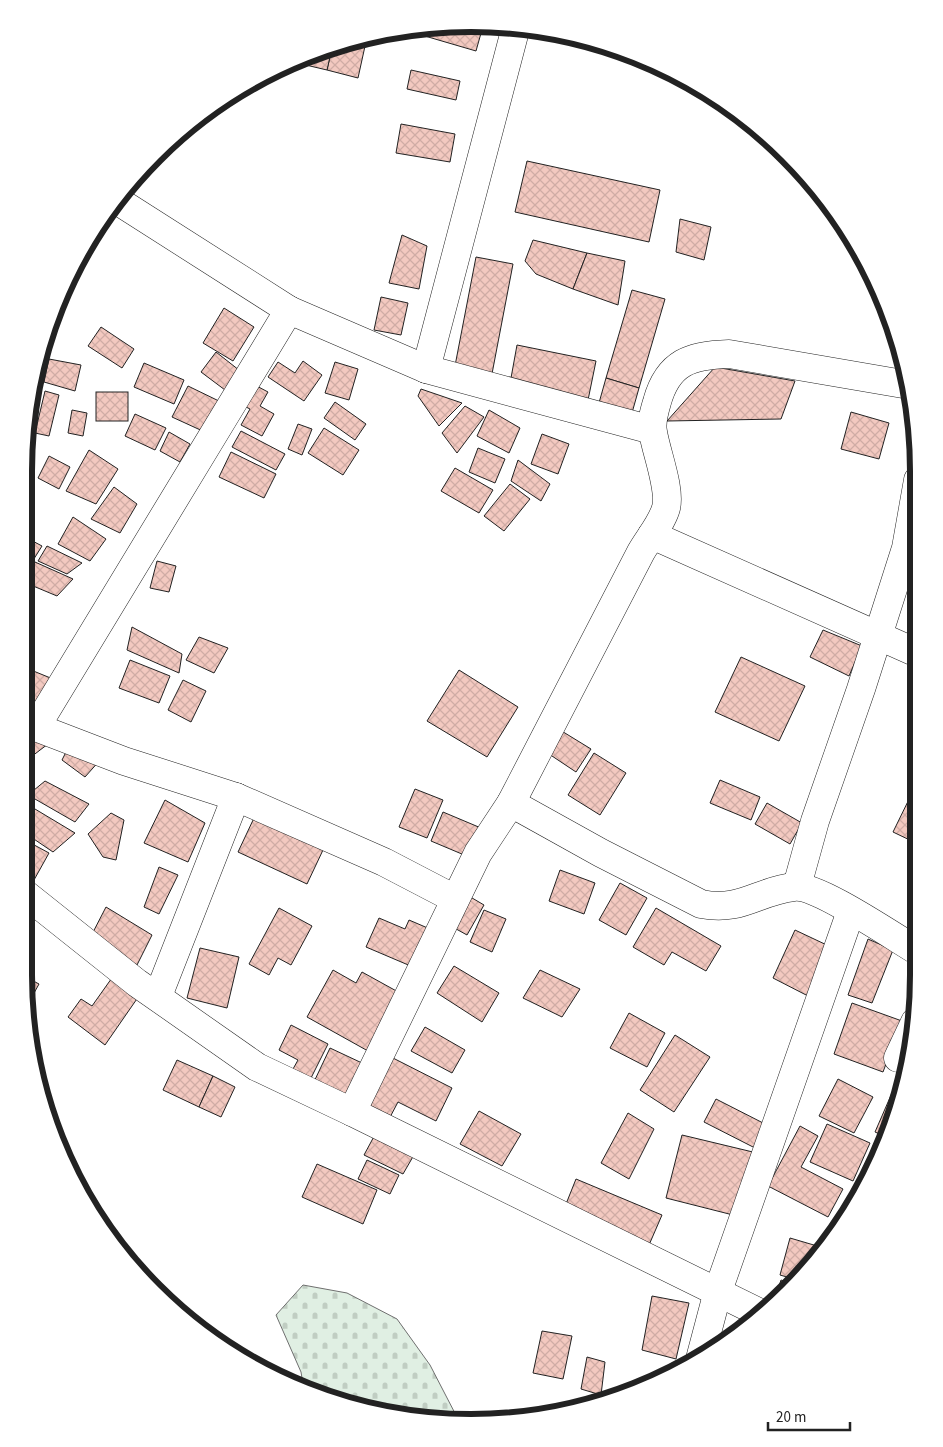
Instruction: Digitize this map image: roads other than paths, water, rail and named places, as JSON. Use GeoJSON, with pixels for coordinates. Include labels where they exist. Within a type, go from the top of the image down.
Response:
{"type":"FeatureCollection","features":[{"type":"Feature","properties":{"kind":"street"},"geometry":{"type":"LineString","coordinates":[[426,369],[514,34]]}},
{"type":"Feature","properties":{"kind":"street"},"geometry":{"type":"LineString","coordinates":[[123,204],[289,310],[426,369],[652,430]]}},
{"type":"Feature","properties":{"kind":"street"},"geometry":{"type":"LineString","coordinates":[[33,722],[289,310]]}},
{"type":"Feature","properties":{"kind":"street"},"geometry":{"type":"LineString","coordinates":[[352,1112],[482,846],[511,802],[666,507],[666,495],[652,430],[653,418],[661,389],[673,370],[686,361],[704,354],[729,354],[902,385]]}},
{"type":"Feature","properties":{"kind":"street"},"geometry":{"type":"LineString","coordinates":[[797,886],[815,821],[906,548],[910,525]]}},
{"type":"Feature","properties":{"kind":"street"},"geometry":{"type":"LineString","coordinates":[[652,535],[910,650]]}},
{"type":"Feature","properties":{"kind":"street"},"geometry":{"type":"LineString","coordinates":[[33,726],[124,760],[236,797],[384,862],[455,899]]}},
{"type":"Feature","properties":{"kind":"street"},"geometry":{"type":"LineString","coordinates":[[158,996],[236,797]]}},
{"type":"Feature","properties":{"kind":"street"},"geometry":{"type":"LineString","coordinates":[[511,802],[601,853],[702,904],[717,907],[732,906],[780,889],[797,886],[851,911],[910,946]]}},
{"type":"Feature","properties":{"kind":"street"},"geometry":{"type":"LineString","coordinates":[[33,900],[137,983],[257,1067],[755,1311]]}},
{"type":"Feature","properties":{"kind":"street"},"geometry":{"type":"LineString","coordinates":[[703,1349],[718,1291],[851,911]]}},
{"type":"Feature","properties":{"kind":"street"},"geometry":{"type":"LineString","coordinates":[[898,1058],[905,1043]]}}]}
